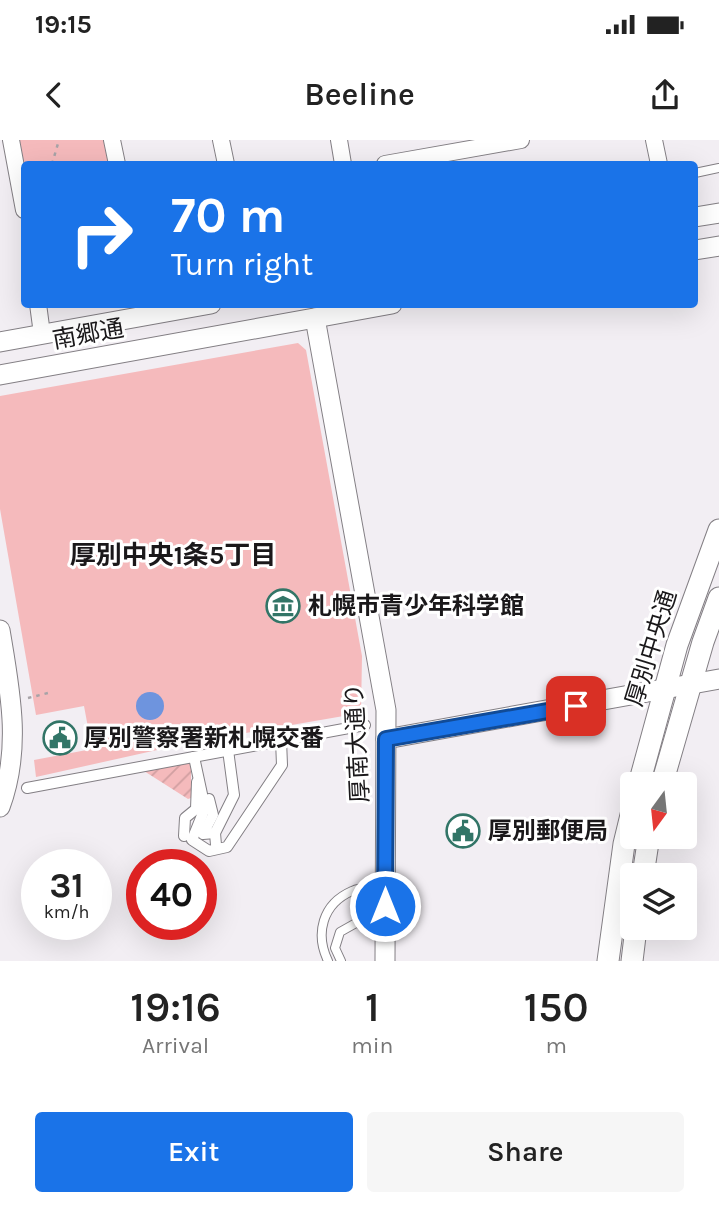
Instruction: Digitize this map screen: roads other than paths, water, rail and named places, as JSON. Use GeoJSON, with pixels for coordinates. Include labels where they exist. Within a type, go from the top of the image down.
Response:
{"type":"FeatureCollection","features":[{"type":"Feature","properties":{"kind":"main road","name":"厚別中央通"},"geometry":{"type":"LineString","coordinates":[[642,772],[664,690],[719,530]]}},
{"type":"Feature","properties":{"kind":"main road","name":"厚別中央通"},"geometry":{"type":"LineString","coordinates":[[665,772],[690,684],[719,598]]}},
{"type":"Feature","properties":{"kind":"main road"},"geometry":{"type":"LineString","coordinates":[[608,961],[623,849]]}},
{"type":"Feature","properties":{"kind":"main road"},"geometry":{"type":"LineString","coordinates":[[632,961],[635,940]]}},
{"type":"Feature","properties":{"kind":"street"},"geometry":{"type":"LineString","coordinates":[[11,140],[21,194]]}},
{"type":"Feature","properties":{"kind":"street"},"geometry":{"type":"LineString","coordinates":[[112,140],[116,161]]}},
{"type":"Feature","properties":{"kind":"street"},"geometry":{"type":"LineString","coordinates":[[221,140],[225,161]]}},
{"type":"Feature","properties":{"kind":"street"},"geometry":{"type":"LineString","coordinates":[[339,140],[343,161]]}},
{"type":"Feature","properties":{"kind":"street"},"geometry":{"type":"LineString","coordinates":[[395,161],[451,146],[521,140]]}},
{"type":"Feature","properties":{"kind":"street"},"geometry":{"type":"LineString","coordinates":[[654,140],[658,161]]}},
{"type":"Feature","properties":{"kind":"street"},"geometry":{"type":"LineString","coordinates":[[698,217],[719,213]]}},
{"type":"Feature","properties":{"kind":"street"},"geometry":{"type":"LineString","coordinates":[[698,250],[719,246]]}},
{"type":"Feature","properties":{"kind":"street"},"geometry":{"type":"LineString","coordinates":[[39,308],[42,334]]}},
{"type":"Feature","properties":{"kind":"street","name":"南郷通"},"geometry":{"type":"LineString","coordinates":[[0,342],[188,308]]}},
{"type":"Feature","properties":{"kind":"street","name":"南郷通"},"geometry":{"type":"LineString","coordinates":[[0,375],[370,308]]}},
{"type":"Feature","properties":{"kind":"street","name":"厚南大通り"},"geometry":{"type":"LineString","coordinates":[[315,318],[386,710],[385,961]]}},
{"type":"Feature","properties":{"kind":"street"},"geometry":{"type":"LineString","coordinates":[[0,630],[13,746],[0,807]]}},
{"type":"Feature","properties":{"kind":"street"},"geometry":{"type":"LineString","coordinates":[[386,739],[719,678]]}},
{"type":"Feature","properties":{"kind":"street"},"geometry":{"type":"LineString","coordinates":[[27,788],[365,725]]}},
{"type":"Feature","properties":{"kind":"street"},"geometry":{"type":"LineString","coordinates":[[196,756],[213,815],[203,834],[217,844],[227,847],[282,765],[281,740]]}},
{"type":"Feature","properties":{"kind":"street"},"geometry":{"type":"LineString","coordinates":[[196,756],[200,808],[185,839],[209,851],[217,844],[234,795],[228,750]]}},
{"type":"Feature","properties":{"kind":"lane"},"geometry":{"type":"LineString","coordinates":[[698,172],[719,168]]}},
{"type":"Feature","properties":{"kind":"lane"},"geometry":{"type":"LineString","coordinates":[[328,961],[320,930],[323,919],[337,902],[354,890],[385,887]]}},
{"type":"Feature","properties":{"kind":"lane"},"geometry":{"type":"LineString","coordinates":[[341,961],[335,948],[340,932],[348,926],[385,925]]}},
{"type":"Feature","properties":{"kind":"water"},"geometry":{"type":"Polygon","coordinates":[[[150,692],[160,696],[164,706],[160,716],[150,720],[140,716],[136,706],[140,696],[150,692]]]}},
{"type":"Feature","properties":{"kind":"place","name":"札幌市青少年科学館"},"geometry":{"type":"Point","coordinates":[283,606]}},
{"type":"Feature","properties":{"kind":"place","name":"厚別警察署新札幌交番"},"geometry":{"type":"Point","coordinates":[60,738]}},
{"type":"Feature","properties":{"kind":"place","name":"厚別郵便局"},"geometry":{"type":"Point","coordinates":[463,831]}},
{"type":"Feature","properties":{"kind":"district","name":"厚別中央1条5丁目"},"geometry":{"type":"Point","coordinates":[173,555]}}]}
